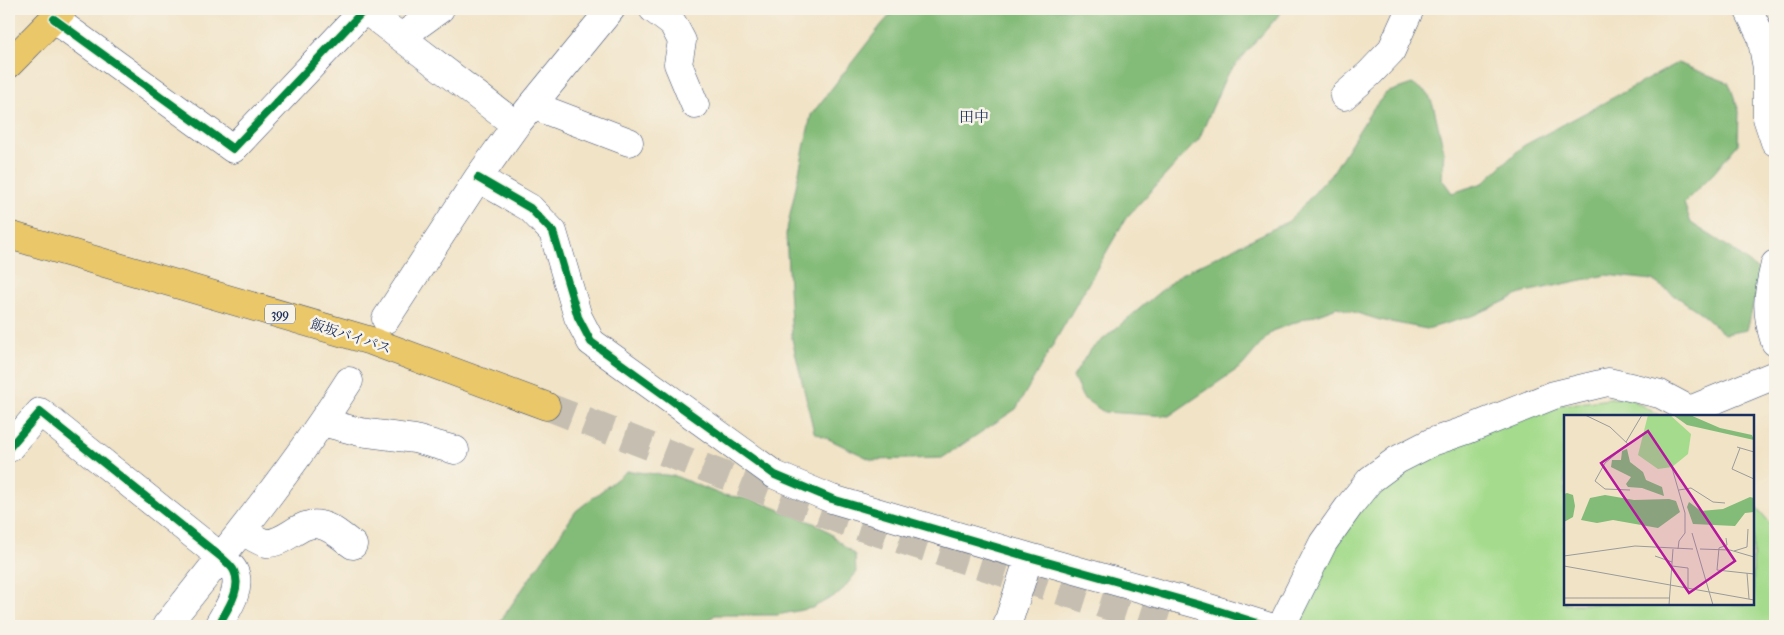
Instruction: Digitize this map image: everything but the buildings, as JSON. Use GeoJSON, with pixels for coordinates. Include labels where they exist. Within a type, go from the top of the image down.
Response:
{"type":"FeatureCollection","features":[{"type":"Feature","properties":{"kind":"main road"},"geometry":{"type":"LineString","coordinates":[[9,64],[58,14]]}},
{"type":"Feature","properties":{"kind":"main road","name":"飯坂バイパス"},"geometry":{"type":"LineString","coordinates":[[9,235],[372,341],[546,406]]}},
{"type":"Feature","properties":{"kind":"street"},"geometry":{"type":"LineString","coordinates":[[58,14],[232,149],[364,9],[401,37],[524,115],[629,142]]}},
{"type":"Feature","properties":{"kind":"street"},"geometry":{"type":"LineString","coordinates":[[401,37],[440,9]]}},
{"type":"Feature","properties":{"kind":"street"},"geometry":{"type":"LineString","coordinates":[[386,319],[478,178],[524,115],[611,9]]}},
{"type":"Feature","properties":{"kind":"street"},"geometry":{"type":"LineString","coordinates":[[653,9],[673,24],[682,41],[678,64],[695,105]]}},
{"type":"Feature","properties":{"kind":"street"},"geometry":{"type":"LineString","coordinates":[[1344,96],[1364,79],[1391,51],[1410,9]]}},
{"type":"Feature","properties":{"kind":"street"},"geometry":{"type":"LineString","coordinates":[[1748,9],[1760,36],[1767,68],[1766,118],[1775,142]]}},
{"type":"Feature","properties":{"kind":"street"},"geometry":{"type":"LineString","coordinates":[[478,178],[530,208],[554,232],[578,317],[591,342],[775,475],[832,499],[1267,626]]}},
{"type":"Feature","properties":{"kind":"street"},"geometry":{"type":"LineString","coordinates":[[1775,264],[1768,293],[1768,313],[1775,342]]}},
{"type":"Feature","properties":{"kind":"street"},"geometry":{"type":"LineString","coordinates":[[1284,626],[1286,618],[1323,543],[1350,505],[1370,480],[1397,460],[1423,446],[1554,395],[1608,382],[1660,394],[1690,410],[1775,375]]}},
{"type":"Feature","properties":{"kind":"street"},"geometry":{"type":"LineString","coordinates":[[166,626],[242,531],[322,422],[348,381]]}},
{"type":"Feature","properties":{"kind":"street"},"geometry":{"type":"LineString","coordinates":[[9,448],[40,412],[221,557],[234,570],[237,580],[234,595],[218,626]]}},
{"type":"Feature","properties":{"kind":"street"},"geometry":{"type":"LineString","coordinates":[[322,422],[360,432],[415,439],[455,450]]}},
{"type":"Feature","properties":{"kind":"street"},"geometry":{"type":"LineString","coordinates":[[242,531],[266,543],[280,540],[307,525],[318,524],[328,527],[353,545]]}},
{"type":"Feature","properties":{"kind":"street"},"geometry":{"type":"LineString","coordinates":[[1007,626],[1028,557]]}},
{"type":"Feature","properties":{"kind":"green space"},"geometry":{"type":"Polygon","coordinates":[[[896,9],[1284,9],[1226,76],[1199,139],[1126,218],[1016,409],[942,458],[872,460],[814,432],[792,339],[786,234],[811,115],[882,24],[896,9]]]}},
{"type":"Feature","properties":{"kind":"green space"},"geometry":{"type":"Polygon","coordinates":[[[1678,63],[1729,83],[1739,111],[1738,144],[1713,174],[1684,203],[1691,223],[1732,249],[1758,270],[1756,294],[1747,330],[1724,334],[1698,311],[1652,280],[1606,275],[1525,292],[1475,315],[1427,329],[1380,320],[1337,307],[1272,331],[1242,366],[1169,416],[1104,412],[1083,398],[1073,377],[1089,351],[1181,274],[1289,221],[1333,172],[1372,110],[1386,93],[1412,84],[1428,93],[1434,108],[1444,151],[1442,179],[1452,193],[1483,183],[1523,146],[1678,63]]]}},
{"type":"Feature","properties":{"kind":"green space"},"geometry":{"type":"Polygon","coordinates":[[[1627,397],[1658,415],[1564,415],[1564,605],[1754,605],[1754,504],[1775,529],[1775,626],[1292,626],[1314,576],[1370,493],[1411,463],[1536,408],[1627,397]]]}},
{"type":"Feature","properties":{"kind":"green space"},"geometry":{"type":"Polygon","coordinates":[[[627,471],[675,476],[722,495],[752,499],[821,526],[855,555],[856,573],[840,593],[812,608],[777,615],[715,615],[701,626],[497,626],[576,511],[627,471]]]}},
{"type":"Feature","properties":{"kind":"tunnel"},"geometry":{"type":"LineString","coordinates":[[546,406],[842,521],[1170,626]]}},
{"type":"Feature","properties":{"kind":"cycle path"},"geometry":{"type":"LineString","coordinates":[[54,19],[233,149],[365,9]]}},
{"type":"Feature","properties":{"kind":"cycle path"},"geometry":{"type":"LineString","coordinates":[[478,178],[530,208],[553,232],[578,317],[591,342],[775,475],[832,499],[1267,626]]}},
{"type":"Feature","properties":{"kind":"cycle path"},"geometry":{"type":"LineString","coordinates":[[9,448],[40,412],[221,557],[233,569],[236,585],[229,607],[218,626]]}},
{"type":"Feature","properties":{"kind":"district","name":"田中"},"geometry":{"type":"Point","coordinates":[974,117]}}]}
